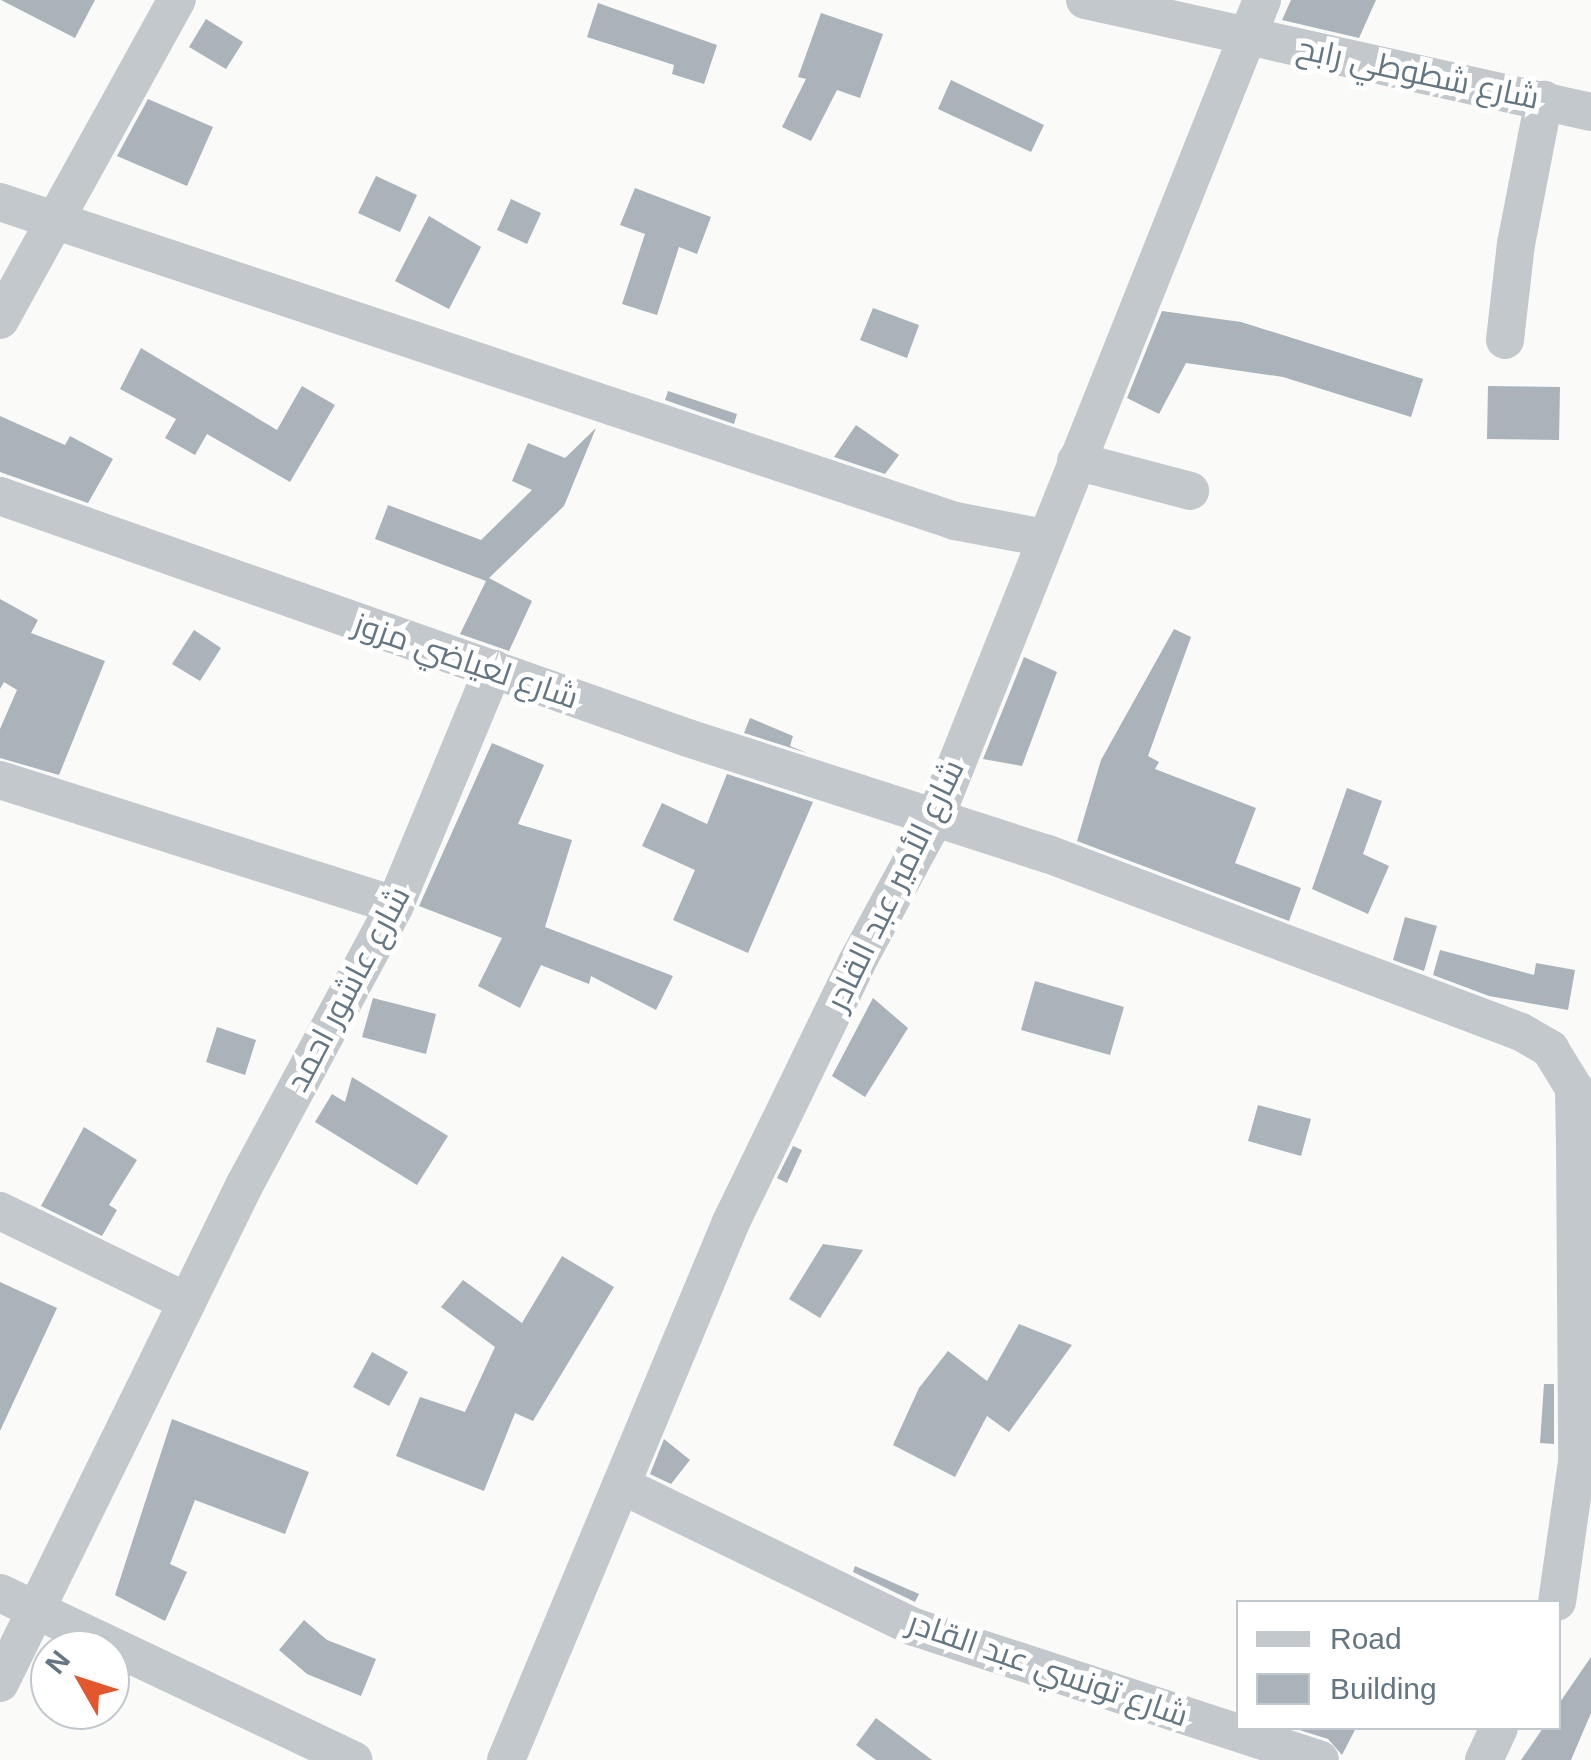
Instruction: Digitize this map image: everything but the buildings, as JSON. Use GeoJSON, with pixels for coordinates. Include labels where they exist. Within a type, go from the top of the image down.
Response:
{"type":"FeatureCollection","features":[{"type":"Feature","properties":{"kind":"street"},"geometry":{"type":"LineString","coordinates":[[0,320],[176,0]]}},
{"type":"Feature","properties":{"kind":"street","name":"شارع شطوطي رابح"},"geometry":{"type":"LineString","coordinates":[[1085,0],[1591,112]]}},
{"type":"Feature","properties":{"kind":"street","name":"شارع الأمير عبد القادر"},"geometry":{"type":"LineString","coordinates":[[506,1760],[731,1222],[856,964],[936,818],[1262,0]]}},
{"type":"Feature","properties":{"kind":"street"},"geometry":{"type":"LineString","coordinates":[[1505,340],[1516,244],[1544,100]]}},
{"type":"Feature","properties":{"kind":"street"},"geometry":{"type":"LineString","coordinates":[[0,202],[955,521],[1046,538]]}},
{"type":"Feature","properties":{"kind":"street"},"geometry":{"type":"LineString","coordinates":[[1076,461],[1190,491]]}},
{"type":"Feature","properties":{"kind":"street","name":"شارع لعياضي مزوز"},"geometry":{"type":"LineString","coordinates":[[0,496],[493,669],[1048,854],[1521,1032],[1550,1049],[1574,1088],[1584,1464]]}},
{"type":"Feature","properties":{"kind":"street","name":"شارع عاشور احمد"},"geometry":{"type":"LineString","coordinates":[[0,1683],[187,1302],[395,905],[493,669]]}},
{"type":"Feature","properties":{"kind":"street"},"geometry":{"type":"LineString","coordinates":[[0,780],[395,905]]}},
{"type":"Feature","properties":{"kind":"street"},"geometry":{"type":"LineString","coordinates":[[0,1211],[187,1302]]}},
{"type":"Feature","properties":{"kind":"street"},"geometry":{"type":"LineString","coordinates":[[1558,1600],[1584,1464]]}},
{"type":"Feature","properties":{"kind":"street","name":"شارع تونسي عبد القادر"},"geometry":{"type":"LineString","coordinates":[[621,1485],[914,1627],[1320,1760]]}},
{"type":"Feature","properties":{"kind":"street"},"geometry":{"type":"LineString","coordinates":[[0,1593],[352,1760]]}},
{"type":"Feature","properties":{"kind":"street"},"geometry":{"type":"LineString","coordinates":[[1484,1760],[1498,1730]]}}]}
